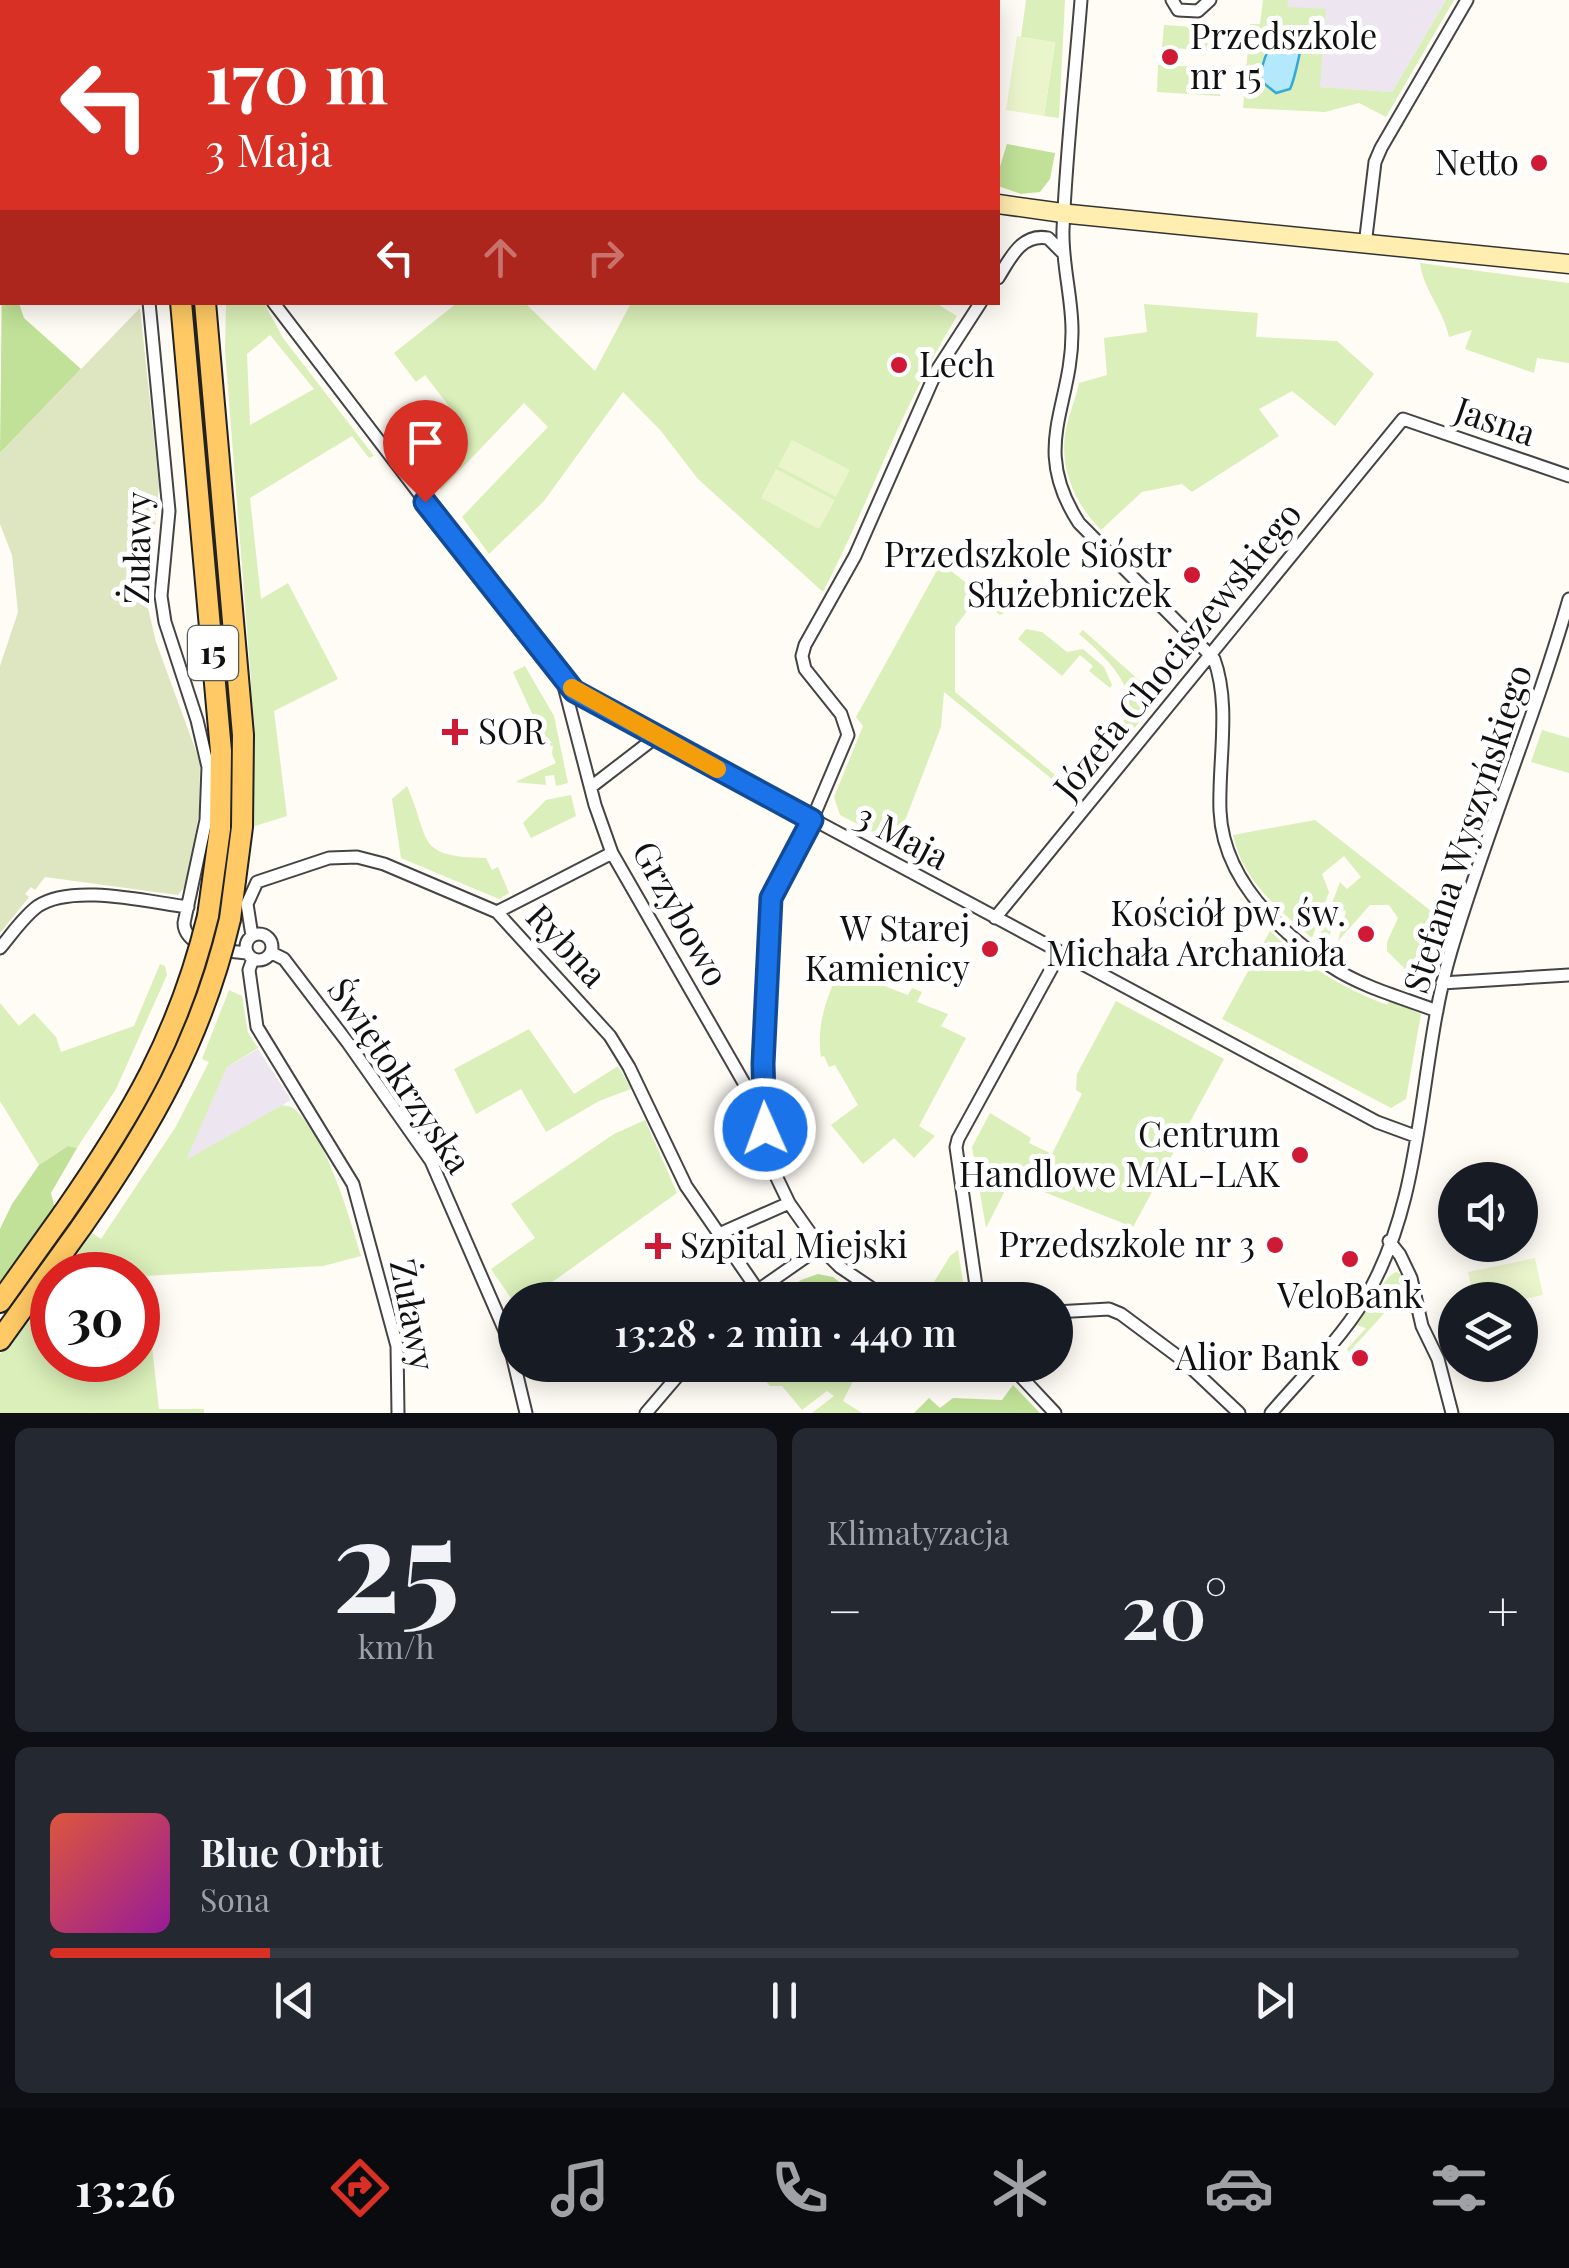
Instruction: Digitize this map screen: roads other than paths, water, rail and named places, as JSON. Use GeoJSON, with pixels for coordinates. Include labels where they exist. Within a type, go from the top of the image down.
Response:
{"type":"FeatureCollection","features":[{"type":"Feature","properties":{"kind":"main road","name":"15"},"geometry":{"type":"LineString","coordinates":[[0,1340],[136,1146],[180,1068],[213,984],[219,918],[222,751],[181,305]]}},
{"type":"Feature","properties":{"kind":"main road","name":"15"},"geometry":{"type":"LineString","coordinates":[[0,1302],[121,1128],[161,1056],[219,918],[242,827],[242,735],[205,305]]}},
{"type":"Feature","properties":{"kind":"main road"},"geometry":{"type":"LineString","coordinates":[[213,398],[216,305]]}},
{"type":"Feature","properties":{"kind":"street"},"geometry":{"type":"LineString","coordinates":[[1081,0],[1065,214],[1072,345],[1054,438],[1056,472],[1066,502],[1079,523],[1216,665],[1220,688],[1220,814],[1235,871],[1272,918],[1334,968],[1437,1011]]}},
{"type":"Feature","properties":{"kind":"street"},"geometry":{"type":"LineString","coordinates":[[1172,0],[1178,10],[1198,11],[1210,0]]}},
{"type":"Feature","properties":{"kind":"street"},"geometry":{"type":"LineString","coordinates":[[1365,245],[1380,148],[1467,0]]}},
{"type":"Feature","properties":{"kind":"street"},"geometry":{"type":"LineString","coordinates":[[1000,204],[1569,264]]}},
{"type":"Feature","properties":{"kind":"street"},"geometry":{"type":"LineString","coordinates":[[1000,275],[1018,247],[1033,238],[1048,238],[1065,257]]}},
{"type":"Feature","properties":{"kind":"street","name":"Żuławy"},"geometry":{"type":"LineString","coordinates":[[150,305],[170,511],[161,596],[208,766],[206,820],[188,907]]}},
{"type":"Feature","properties":{"kind":"street"},"geometry":{"type":"LineString","coordinates":[[765,1129],[763,1064],[771,898],[812,820],[848,735],[841,714],[805,669],[804,645],[855,556],[936,370],[979,305]]}},
{"type":"Feature","properties":{"kind":"street","name":"3 Maja"},"geometry":{"type":"LineString","coordinates":[[277,306],[574,691],[1377,1122],[1416,1136]]}},
{"type":"Feature","properties":{"kind":"street","name":"Józefa Chociszewskiego"},"geometry":{"type":"LineString","coordinates":[[996,918],[1403,420]]}},
{"type":"Feature","properties":{"kind":"street","name":"Jasna"},"geometry":{"type":"LineString","coordinates":[[1403,420],[1569,476]]}},
{"type":"Feature","properties":{"kind":"street","name":"Stefana Wyszyńskiego"},"geometry":{"type":"LineString","coordinates":[[1271,1413],[1346,1326],[1364,1299],[1389,1241],[1409,1183],[1442,984],[1569,598]]}},
{"type":"Feature","properties":{"kind":"street","name":"Grzybowo"},"geometry":{"type":"LineString","coordinates":[[561,678],[612,852],[744,1083],[765,1129],[777,1178],[789,1204],[820,1247],[862,1282]]}},
{"type":"Feature","properties":{"kind":"street"},"geometry":{"type":"LineString","coordinates":[[591,788],[656,737]]}},
{"type":"Feature","properties":{"kind":"street"},"geometry":{"type":"LineString","coordinates":[[497,912],[612,852]]}},
{"type":"Feature","properties":{"kind":"street","name":"Rybna"},"geometry":{"type":"LineString","coordinates":[[252,936],[247,904],[256,882],[330,858],[357,857],[384,864],[497,912],[610,1036],[686,1186],[751,1282]]}},
{"type":"Feature","properties":{"kind":"street"},"geometry":{"type":"LineString","coordinates":[[0,948],[28,915],[54,898],[82,895],[188,907],[184,928],[193,941],[262,960],[269,955],[269,940],[260,934],[252,936],[246,943],[250,956]]}},
{"type":"Feature","properties":{"kind":"street"},"geometry":{"type":"LineString","coordinates":[[976,1282],[958,1139],[1060,952]]}},
{"type":"Feature","properties":{"kind":"street","name":"Świętokrzyska"},"geometry":{"type":"LineString","coordinates":[[269,955],[284,959],[431,1161],[508,1338],[526,1413]]}},
{"type":"Feature","properties":{"kind":"street","name":"Żuławy"},"geometry":{"type":"LineString","coordinates":[[250,956],[257,1027],[353,1184],[397,1346],[398,1413]]}},
{"type":"Feature","properties":{"kind":"street"},"geometry":{"type":"LineString","coordinates":[[1442,984],[1569,974]]}},
{"type":"Feature","properties":{"kind":"street"},"geometry":{"type":"LineString","coordinates":[[719,1234],[789,1204]]}},
{"type":"Feature","properties":{"kind":"street"},"geometry":{"type":"LineString","coordinates":[[1389,1241],[1411,1278],[1422,1326],[1438,1359],[1452,1413]]}},
{"type":"Feature","properties":{"kind":"street"},"geometry":{"type":"LineString","coordinates":[[768,1282],[820,1247]]}},
{"type":"Feature","properties":{"kind":"street"},"geometry":{"type":"LineString","coordinates":[[1073,1311],[1109,1309],[1121,1314],[1184,1361],[1239,1413]]}},
{"type":"Feature","properties":{"kind":"street"},"geometry":{"type":"LineString","coordinates":[[646,1413],[672,1382]]}},
{"type":"Feature","properties":{"kind":"street"},"geometry":{"type":"LineString","coordinates":[[1026,1382],[1055,1413]]}},
{"type":"Feature","properties":{"kind":"water"},"geometry":{"type":"Polygon","coordinates":[[[1290,30],[1302,39],[1299,58],[1290,89],[1276,93],[1261,81],[1263,65],[1272,45],[1290,30]]]}},
{"type":"Feature","properties":{"kind":"place","name":"Przedszkole nr 15"},"geometry":{"type":"Point","coordinates":[1170,57]}},
{"type":"Feature","properties":{"kind":"place","name":"Netto"},"geometry":{"type":"Point","coordinates":[1539,163]}},
{"type":"Feature","properties":{"kind":"place","name":"Lech"},"geometry":{"type":"Point","coordinates":[899,365]}},
{"type":"Feature","properties":{"kind":"place","name":"Przedszkole Sióstr Służebniczek"},"geometry":{"type":"Point","coordinates":[1192,575]}},
{"type":"Feature","properties":{"kind":"place","name":"SOR"},"geometry":{"type":"Point","coordinates":[455,732]}},
{"type":"Feature","properties":{"kind":"place","name":"Kościół pw. św. Michała Archanioła"},"geometry":{"type":"Point","coordinates":[1366,934]}},
{"type":"Feature","properties":{"kind":"place","name":"W Starej Kamienicy"},"geometry":{"type":"Point","coordinates":[990,949]}},
{"type":"Feature","properties":{"kind":"place","name":"Centrum Handlowe MAL-LAK"},"geometry":{"type":"Point","coordinates":[1300,1155]}},
{"type":"Feature","properties":{"kind":"place","name":"Przedszkole nr 3"},"geometry":{"type":"Point","coordinates":[1275,1245]}},
{"type":"Feature","properties":{"kind":"place","name":"Szpital Miejski"},"geometry":{"type":"Point","coordinates":[658,1246]}},
{"type":"Feature","properties":{"kind":"place","name":"VeloBank"},"geometry":{"type":"Point","coordinates":[1350,1259]}},
{"type":"Feature","properties":{"kind":"place","name":"Alior Bank"},"geometry":{"type":"Point","coordinates":[1360,1358]}}]}
